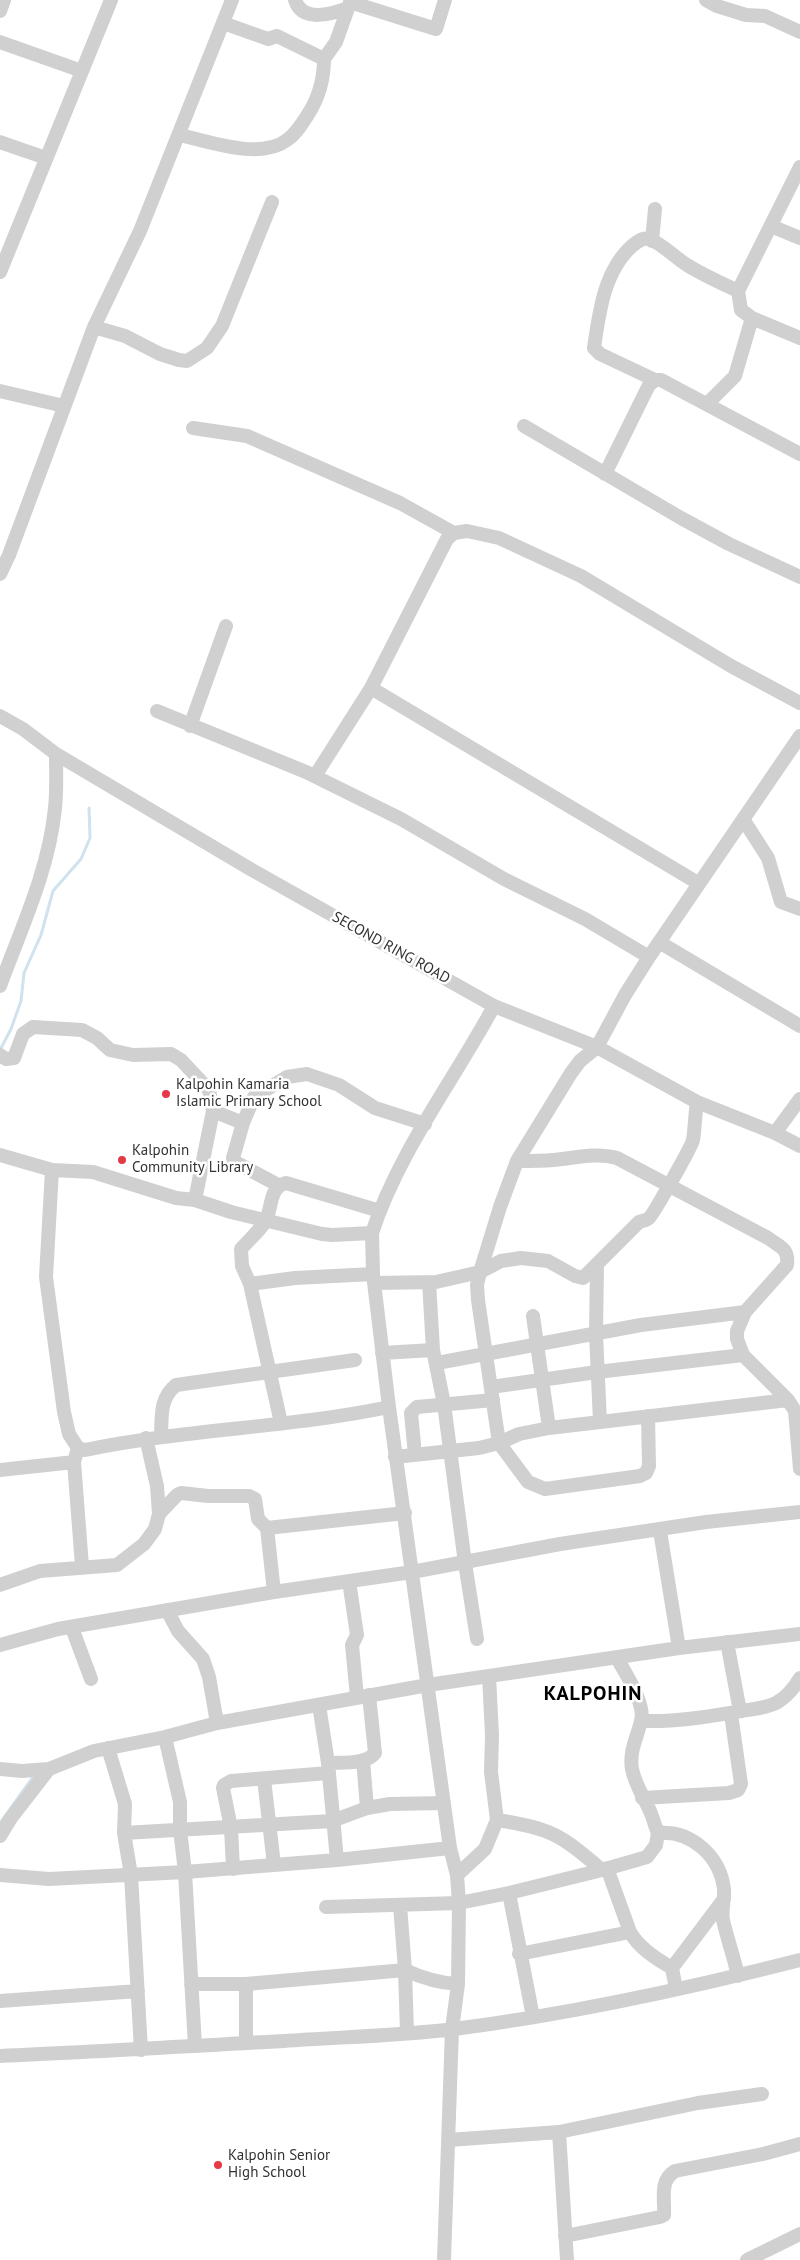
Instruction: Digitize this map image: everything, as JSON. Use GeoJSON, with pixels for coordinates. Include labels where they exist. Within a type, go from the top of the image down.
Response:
{"type":"FeatureCollection","features":[{"type":"Feature","properties":{"kind":"street"},"geometry":{"type":"LineString","coordinates":[[0,11],[4,0]]}},
{"type":"Feature","properties":{"kind":"street"},"geometry":{"type":"LineString","coordinates":[[0,272],[111,0]]}},
{"type":"Feature","properties":{"kind":"street"},"geometry":{"type":"LineString","coordinates":[[0,574],[9,555],[94,327],[140,231],[180,135],[232,0]]}},
{"type":"Feature","properties":{"kind":"street"},"geometry":{"type":"LineString","coordinates":[[295,0],[302,11],[314,15],[329,15],[350,4],[436,29],[445,0]]}},
{"type":"Feature","properties":{"kind":"street"},"geometry":{"type":"LineString","coordinates":[[706,0],[746,15],[765,16],[800,32]]}},
{"type":"Feature","properties":{"kind":"street"},"geometry":{"type":"LineString","coordinates":[[180,135],[255,149],[274,147],[287,141],[296,132],[317,98],[324,74],[324,59],[336,42],[350,4]]}},
{"type":"Feature","properties":{"kind":"street"},"geometry":{"type":"LineString","coordinates":[[222,23],[268,39],[277,36],[324,59]]}},
{"type":"Feature","properties":{"kind":"street"},"geometry":{"type":"LineString","coordinates":[[0,42],[82,71]]}},
{"type":"Feature","properties":{"kind":"street"},"geometry":{"type":"LineString","coordinates":[[0,142],[46,158]]}},
{"type":"Feature","properties":{"kind":"street"},"geometry":{"type":"LineString","coordinates":[[800,167],[738,291],[741,310],[752,318],[800,338]]}},
{"type":"Feature","properties":{"kind":"street"},"geometry":{"type":"LineString","coordinates":[[94,327],[125,336],[160,354],[179,360],[187,361],[207,348],[222,326],[272,202]]}},
{"type":"Feature","properties":{"kind":"street"},"geometry":{"type":"LineString","coordinates":[[652,241],[655,209]]}},
{"type":"Feature","properties":{"kind":"street"},"geometry":{"type":"LineString","coordinates":[[771,226],[800,238]]}},
{"type":"Feature","properties":{"kind":"street"},"geometry":{"type":"LineString","coordinates":[[738,291],[688,266],[647,238],[640,240],[622,258],[606,288],[594,348],[600,354],[655,380],[661,380],[799,450]]}},
{"type":"Feature","properties":{"kind":"street"},"geometry":{"type":"LineString","coordinates":[[707,404],[734,376],[752,318]]}},
{"type":"Feature","properties":{"kind":"street"},"geometry":{"type":"LineString","coordinates":[[606,474],[649,385],[655,380]]}},
{"type":"Feature","properties":{"kind":"street"},"geometry":{"type":"LineString","coordinates":[[0,391],[64,406]]}},
{"type":"Feature","properties":{"kind":"street"},"geometry":{"type":"LineString","coordinates":[[524,426],[729,544],[800,577]]}},
{"type":"Feature","properties":{"kind":"street"},"geometry":{"type":"LineString","coordinates":[[193,428],[246,436],[400,502],[454,533],[467,532],[499,538],[581,576],[731,666],[800,703]]}},
{"type":"Feature","properties":{"kind":"street"},"geometry":{"type":"LineString","coordinates":[[315,776],[371,688],[447,539],[454,533]]}},
{"type":"Feature","properties":{"kind":"street"},"geometry":{"type":"LineString","coordinates":[[190,726],[226,626]]}},
{"type":"Feature","properties":{"kind":"street"},"geometry":{"type":"LineString","coordinates":[[371,688],[698,883]]}},
{"type":"Feature","properties":{"kind":"street"},"geometry":{"type":"LineString","coordinates":[[157,711],[315,776],[400,820],[504,879],[585,919],[649,957]]}},
{"type":"Feature","properties":{"kind":"street","name":"SECOND RING ROAD"},"geometry":{"type":"LineString","coordinates":[[0,716],[23,729],[56,754],[252,870],[494,1006],[597,1047],[697,1102],[776,1133],[800,1146]]}},
{"type":"Feature","properties":{"kind":"street"},"geometry":{"type":"LineString","coordinates":[[648,1416],[649,1466],[646,1473],[640,1476],[545,1490],[528,1482],[499,1443],[478,1292],[480,1272],[500,1207],[518,1161],[571,1073],[597,1047],[625,995],[698,883],[743,819],[794,757],[800,736]]}},
{"type":"Feature","properties":{"kind":"street"},"geometry":{"type":"LineString","coordinates":[[0,986],[40,879],[50,838],[56,807],[56,754]]}},
{"type":"Feature","properties":{"kind":"street"},"geometry":{"type":"LineString","coordinates":[[743,819],[768,858],[781,902],[800,909]]}},
{"type":"Feature","properties":{"kind":"street"},"geometry":{"type":"LineString","coordinates":[[659,942],[800,1026]]}},
{"type":"Feature","properties":{"kind":"street"},"geometry":{"type":"LineString","coordinates":[[444,2260],[452,2029],[458,1984],[459,1903],[457,1875],[450,1848],[404,1513],[394,1457],[374,1278],[372,1233],[380,1211],[425,1124],[494,1006]]}},
{"type":"Feature","properties":{"kind":"street"},"geometry":{"type":"LineString","coordinates":[[3,1057],[14,1058],[23,1034],[33,1027],[82,1030],[97,1038],[110,1050],[133,1055],[155,1056],[171,1054],[181,1060],[209,1090],[213,1111],[195,1200]]}},
{"type":"Feature","properties":{"kind":"street"},"geometry":{"type":"LineString","coordinates":[[278,1185],[235,1162],[233,1158],[243,1123],[254,1097],[287,1077],[307,1074],[339,1085],[375,1108],[425,1124]]}},
{"type":"Feature","properties":{"kind":"street"},"geometry":{"type":"LineString","coordinates":[[776,1133],[800,1099]]}},
{"type":"Feature","properties":{"kind":"street"},"geometry":{"type":"LineString","coordinates":[[250,1284],[295,1278],[374,1278],[430,1282],[480,1272],[501,1261],[521,1258],[548,1261],[575,1276],[583,1278],[638,1222],[650,1218],[693,1141],[697,1102]]}},
{"type":"Feature","properties":{"kind":"street"},"geometry":{"type":"LineString","coordinates":[[213,1111],[243,1123]]}},
{"type":"Feature","properties":{"kind":"street"},"geometry":{"type":"LineString","coordinates":[[0,1155],[52,1170],[93,1172],[176,1198],[195,1200],[265,1221],[332,1235],[372,1233]]}},
{"type":"Feature","properties":{"kind":"street"},"geometry":{"type":"LineString","coordinates":[[518,1161],[607,1155],[669,1185],[768,1238],[785,1250],[788,1256],[787,1265],[745,1312],[737,1331],[737,1339],[743,1355],[788,1400],[795,1411],[800,1469]]}},
{"type":"Feature","properties":{"kind":"street"},"geometry":{"type":"LineString","coordinates":[[52,1170],[46,1277],[64,1412],[76,1455],[82,1566]]}},
{"type":"Feature","properties":{"kind":"street"},"geometry":{"type":"LineString","coordinates":[[281,1423],[250,1284],[242,1266],[242,1249],[265,1221],[274,1190],[278,1185],[286,1183],[380,1211]]}},
{"type":"Feature","properties":{"kind":"street"},"geometry":{"type":"LineString","coordinates":[[597,1265],[596,1334],[600,1422]]}},
{"type":"Feature","properties":{"kind":"street"},"geometry":{"type":"LineString","coordinates":[[430,1282],[435,1356],[444,1404],[464,1563],[477,1639]]}},
{"type":"Feature","properties":{"kind":"street"},"geometry":{"type":"LineString","coordinates":[[382,1353],[435,1356],[486,1355],[641,1325],[745,1312]]}},
{"type":"Feature","properties":{"kind":"street"},"geometry":{"type":"LineString","coordinates":[[533,1316],[549,1428]]}},
{"type":"Feature","properties":{"kind":"street"},"geometry":{"type":"LineString","coordinates":[[415,1455],[411,1413],[417,1407],[444,1404],[492,1394],[542,1380],[743,1355]]}},
{"type":"Feature","properties":{"kind":"street"},"geometry":{"type":"LineString","coordinates":[[161,1437],[163,1401],[168,1391],[176,1385],[355,1360]]}},
{"type":"Feature","properties":{"kind":"street"},"geometry":{"type":"LineString","coordinates":[[394,1457],[450,1452],[499,1443],[519,1434],[549,1428],[788,1400]]}},
{"type":"Feature","properties":{"kind":"street"},"geometry":{"type":"LineString","coordinates":[[0,1470],[76,1455],[85,1450],[146,1438],[281,1423],[389,1407]]}},
{"type":"Feature","properties":{"kind":"street"},"geometry":{"type":"LineString","coordinates":[[0,1585],[40,1571],[82,1566],[117,1565],[130,1557],[144,1544],[155,1529],[159,1514],[157,1486],[146,1438]]}},
{"type":"Feature","properties":{"kind":"street"},"geometry":{"type":"LineString","coordinates":[[159,1514],[176,1495],[181,1493],[208,1496],[249,1496],[255,1499],[258,1519],[267,1528],[274,1592]]}},
{"type":"Feature","properties":{"kind":"street"},"geometry":{"type":"LineString","coordinates":[[0,1645],[26,1636],[167,1610],[412,1572],[560,1544],[660,1531],[706,1522],[800,1512]]}},
{"type":"Feature","properties":{"kind":"street"},"geometry":{"type":"LineString","coordinates":[[267,1528],[404,1513]]}},
{"type":"Feature","properties":{"kind":"street"},"geometry":{"type":"LineString","coordinates":[[660,1531],[679,1648]]}},
{"type":"Feature","properties":{"kind":"street"},"geometry":{"type":"LineString","coordinates":[[233,1869],[231,1828],[224,1785],[230,1781],[264,1779],[328,1768],[371,1758],[375,1753],[352,1645],[357,1635],[349,1581]]}},
{"type":"Feature","properties":{"kind":"street"},"geometry":{"type":"LineString","coordinates":[[167,1610],[178,1631],[203,1659],[209,1677],[217,1723]]}},
{"type":"Feature","properties":{"kind":"street"},"geometry":{"type":"LineString","coordinates":[[72,1628],[91,1679]]}},
{"type":"Feature","properties":{"kind":"street"},"geometry":{"type":"LineString","coordinates":[[1,1768],[22,1771],[49,1768],[75,1757],[108,1748],[166,1737],[217,1723],[428,1684],[679,1648],[800,1634]]}},
{"type":"Feature","properties":{"kind":"street"},"geometry":{"type":"LineString","coordinates":[[642,1798],[729,1793],[738,1790],[741,1784],[727,1642]]}},
{"type":"Feature","properties":{"kind":"street"},"geometry":{"type":"LineString","coordinates":[[326,1907],[459,1903],[509,1893],[647,1857],[656,1845],[658,1833],[650,1810],[642,1798],[634,1779],[631,1756],[636,1733],[642,1719],[637,1695],[617,1658]]}},
{"type":"Feature","properties":{"kind":"street"},"geometry":{"type":"LineString","coordinates":[[457,1875],[476,1860],[485,1849],[497,1820],[491,1772],[492,1735],[489,1676]]}},
{"type":"Feature","properties":{"kind":"street"},"geometry":{"type":"LineString","coordinates":[[642,1719],[646,1721],[676,1720],[735,1713],[775,1704],[792,1691],[800,1678]]}},
{"type":"Feature","properties":{"kind":"street"},"geometry":{"type":"LineString","coordinates":[[319,1705],[328,1768],[337,1860]]}},
{"type":"Feature","properties":{"kind":"street"},"geometry":{"type":"LineString","coordinates":[[166,1737],[180,1802],[180,1830],[185,1872],[195,2046]]}},
{"type":"Feature","properties":{"kind":"street"},"geometry":{"type":"LineString","coordinates":[[108,1748],[125,1804],[124,1833],[132,1875],[141,2050]]}},
{"type":"Feature","properties":{"kind":"street"},"geometry":{"type":"LineString","coordinates":[[363,1760],[367,1808]]}},
{"type":"Feature","properties":{"kind":"street"},"geometry":{"type":"LineString","coordinates":[[0,1836],[11,1818],[49,1768]]}},
{"type":"Feature","properties":{"kind":"street"},"geometry":{"type":"LineString","coordinates":[[264,1779],[274,1866]]}},
{"type":"Feature","properties":{"kind":"street"},"geometry":{"type":"LineString","coordinates":[[124,1833],[332,1821],[367,1808],[390,1804],[444,1803]]}},
{"type":"Feature","properties":{"kind":"street"},"geometry":{"type":"LineString","coordinates":[[497,1820],[532,1825],[560,1836],[605,1869],[634,1940],[672,1968],[676,1989]]}},
{"type":"Feature","properties":{"kind":"street"},"geometry":{"type":"LineString","coordinates":[[658,1833],[668,1832],[696,1842],[711,1855],[717,1866],[724,1888],[723,1918],[738,1976]]}},
{"type":"Feature","properties":{"kind":"street"},"geometry":{"type":"LineString","coordinates":[[0,1875],[49,1878],[185,1872],[274,1866],[450,1848]]}},
{"type":"Feature","properties":{"kind":"street"},"geometry":{"type":"LineString","coordinates":[[509,1893],[519,1954],[533,2017]]}},
{"type":"Feature","properties":{"kind":"street"},"geometry":{"type":"LineString","coordinates":[[672,1968],[724,1899]]}},
{"type":"Feature","properties":{"kind":"street"},"geometry":{"type":"LineString","coordinates":[[400,1905],[407,2033]]}},
{"type":"Feature","properties":{"kind":"street"},"geometry":{"type":"LineString","coordinates":[[519,1954],[630,1932]]}},
{"type":"Feature","properties":{"kind":"street"},"geometry":{"type":"LineString","coordinates":[[0,2056],[141,2050],[452,2029],[533,2017],[676,1989],[800,1960]]}},
{"type":"Feature","properties":{"kind":"street"},"geometry":{"type":"LineString","coordinates":[[191,1984],[246,1984],[404,1970],[442,1983],[458,1984]]}},
{"type":"Feature","properties":{"kind":"street"},"geometry":{"type":"LineString","coordinates":[[246,1984],[246,2043]]}},
{"type":"Feature","properties":{"kind":"street"},"geometry":{"type":"LineString","coordinates":[[0,2001],[138,1992]]}},
{"type":"Feature","properties":{"kind":"street"},"geometry":{"type":"LineString","coordinates":[[449,2140],[559,2132],[698,2102],[762,2094]]}},
{"type":"Feature","properties":{"kind":"street"},"geometry":{"type":"LineString","coordinates":[[559,2132],[567,2260]]}},
{"type":"Feature","properties":{"kind":"street"},"geometry":{"type":"LineString","coordinates":[[565,2236],[660,2217],[664,2214],[664,2182],[675,2171],[755,2156],[800,2144]]}},
{"type":"Feature","properties":{"kind":"street"},"geometry":{"type":"LineString","coordinates":[[747,2260],[800,2234]]}},
{"type":"Feature","properties":{"kind":"waterway"},"geometry":{"type":"LineString","coordinates":[[0,1050],[11,1029],[21,1001],[24,973],[41,935],[53,891],[81,859],[90,838],[89,808]]}},
{"type":"Feature","properties":{"kind":"waterway"},"geometry":{"type":"LineString","coordinates":[[0,1823],[35,1774]]}},
{"type":"Feature","properties":{"kind":"place","name":"Kalpohin Kamaria Islamic Primary School"},"geometry":{"type":"Point","coordinates":[166,1094]}},
{"type":"Feature","properties":{"kind":"place","name":"Kalpohin Community Library"},"geometry":{"type":"Point","coordinates":[122,1160]}},
{"type":"Feature","properties":{"kind":"place","name":"Kalpohin Senior High School"},"geometry":{"type":"Point","coordinates":[218,2165]}},
{"type":"Feature","properties":{"kind":"district","name":"KALPOHIN"},"geometry":{"type":"Point","coordinates":[593,1694]}}]}
